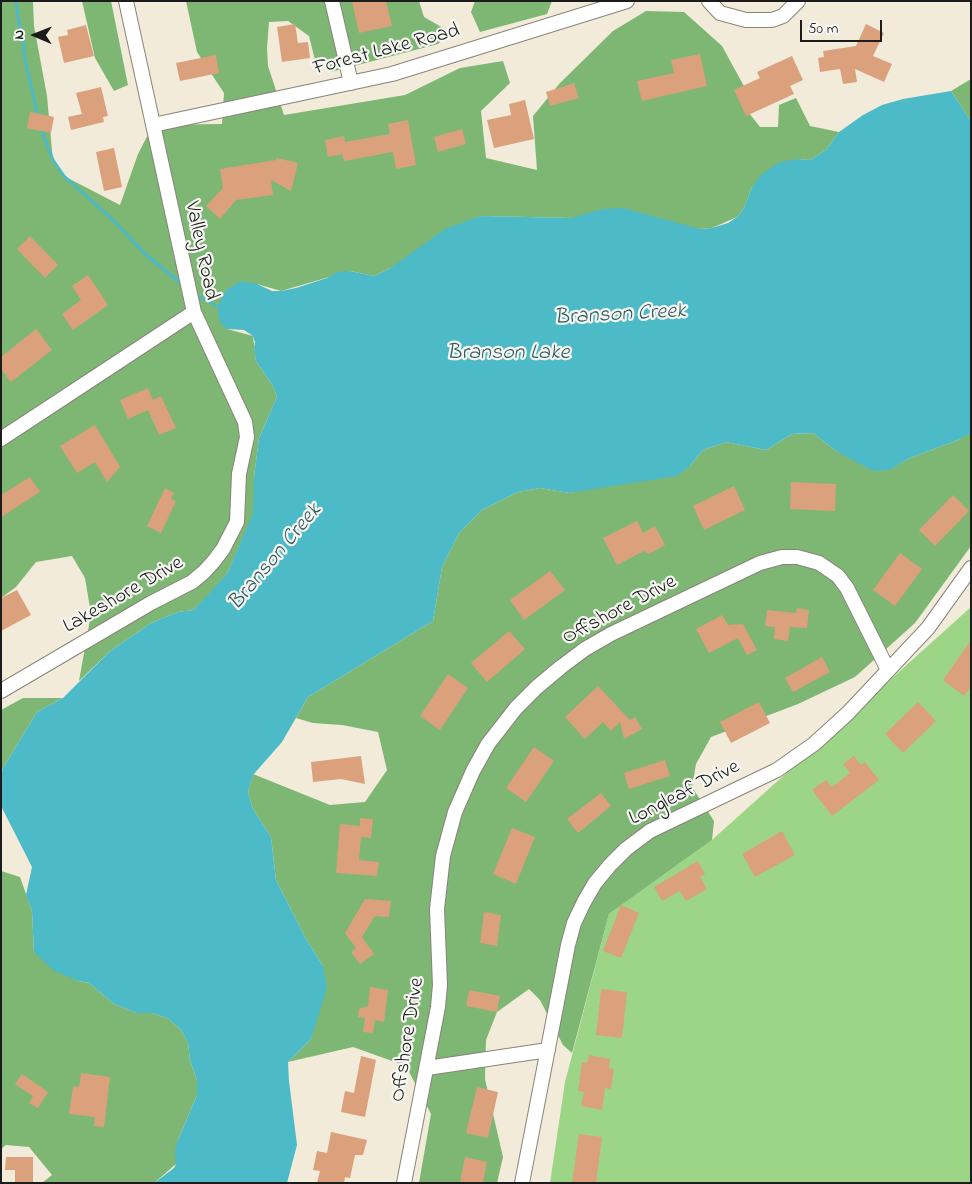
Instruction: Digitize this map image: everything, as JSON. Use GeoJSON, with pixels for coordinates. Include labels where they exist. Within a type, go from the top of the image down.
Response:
{"type":"FeatureCollection","features":[{"type":"Feature","properties":{"kind":"street","name":"Valley Road"},"geometry":{"type":"LineString","coordinates":[[1,439],[194,312],[126,1]]}},
{"type":"Feature","properties":{"kind":"street"},"geometry":{"type":"LineString","coordinates":[[332,1],[351,82]]}},
{"type":"Feature","properties":{"kind":"street","name":"Forest Lake Road"},"geometry":{"type":"LineString","coordinates":[[153,125],[392,74],[627,1]]}},
{"type":"Feature","properties":{"kind":"street"},"geometry":{"type":"LineString","coordinates":[[709,1],[720,13],[746,20],[772,20],[783,16],[798,1]]}},
{"type":"Feature","properties":{"kind":"street","name":"Lakeshore Drive"},"geometry":{"type":"LineString","coordinates":[[1,691],[151,603],[192,582],[214,561],[231,536],[237,522],[238,474],[244,452],[246,430],[241,413],[194,312]]}},
{"type":"Feature","properties":{"kind":"street","name":"Offshore Drive"},"geometry":{"type":"LineString","coordinates":[[404,1183],[438,1007],[440,985],[439,886],[448,834],[463,791],[488,744],[516,708],[537,686],[579,654],[611,634],[760,563],[782,557],[812,560],[838,576],[847,588],[888,670]]}},
{"type":"Feature","properties":{"kind":"street","name":"Longleaf Drive"},"geometry":{"type":"LineString","coordinates":[[522,1183],[568,945],[574,923],[595,883],[626,849],[650,831],[777,770],[814,744],[848,713],[928,628],[971,568]]}},
{"type":"Feature","properties":{"kind":"street"},"geometry":{"type":"LineString","coordinates":[[427,1068],[548,1050]]}},
{"type":"Feature","properties":{"kind":"green space"},"geometry":{"type":"Polygon","coordinates":[[[1,1],[33,1],[34,26],[47,96],[53,161],[64,176],[120,205],[138,154],[153,125],[222,124],[224,93],[197,52],[186,1],[419,1],[424,17],[450,32],[438,44],[331,72],[315,60],[309,36],[288,21],[269,22],[268,66],[284,115],[405,95],[460,68],[503,61],[510,83],[481,111],[486,158],[537,170],[533,116],[560,83],[613,31],[646,11],[684,12],[722,46],[745,88],[745,108],[760,127],[778,127],[779,105],[796,98],[810,126],[839,132],[826,150],[810,160],[799,159],[752,187],[744,208],[737,217],[712,228],[700,229],[571,218],[481,216],[374,276],[350,271],[281,291],[257,284],[227,329],[253,336],[256,361],[273,386],[277,397],[259,438],[254,477],[254,513],[228,572],[193,610],[178,612],[151,623],[109,652],[79,681],[91,614],[85,578],[72,556],[36,562],[16,587],[1,598],[1,1]]]}},
{"type":"Feature","properties":{"kind":"green space"},"geometry":{"type":"Polygon","coordinates":[[[82,1],[111,1],[128,85],[114,91],[95,58],[82,1]]]}},
{"type":"Feature","properties":{"kind":"green space"},"geometry":{"type":"Polygon","coordinates":[[[475,1],[552,1],[547,14],[480,32],[471,12],[475,1]]]}},
{"type":"Feature","properties":{"kind":"green space"},"geometry":{"type":"Polygon","coordinates":[[[971,79],[971,121],[951,91],[971,79]]]}},
{"type":"Feature","properties":{"kind":"green space"},"geometry":{"type":"Polygon","coordinates":[[[971,432],[971,546],[915,623],[855,677],[798,704],[711,737],[696,764],[692,787],[714,821],[712,840],[609,914],[572,1053],[563,1045],[540,1000],[529,989],[497,1012],[486,1040],[485,1079],[503,1157],[497,1183],[419,1183],[431,1114],[406,1066],[353,1047],[288,1062],[311,1039],[323,966],[305,937],[276,880],[271,837],[253,809],[248,792],[253,774],[330,805],[365,802],[387,770],[378,732],[342,725],[313,723],[296,718],[308,697],[433,621],[442,567],[459,533],[482,510],[518,492],[540,488],[569,493],[690,466],[703,450],[726,442],[766,450],[792,434],[813,433],[836,451],[889,470],[910,458],[958,440],[971,432]]]}},
{"type":"Feature","properties":{"kind":"green space"},"geometry":{"type":"Polygon","coordinates":[[[971,607],[971,1183],[550,1183],[565,1082],[609,914],[712,840],[971,607]]]}},
{"type":"Feature","properties":{"kind":"green space"},"geometry":{"type":"Polygon","coordinates":[[[23,698],[63,698],[37,712],[3,768],[1,777],[1,710],[23,698]]]}},
{"type":"Feature","properties":{"kind":"green space"},"geometry":{"type":"Polygon","coordinates":[[[1,871],[20,877],[32,911],[34,952],[78,981],[89,983],[114,1004],[136,1013],[152,1013],[169,1019],[181,1030],[188,1043],[190,1060],[197,1080],[197,1095],[178,1140],[176,1164],[154,1183],[42,1183],[52,1175],[29,1147],[6,1145],[1,1149],[1,871]]]}},
{"type":"Feature","properties":{"kind":"water","name":"Branson Lake"},"geometry":{"type":"Polygon","coordinates":[[[951,91],[971,121],[971,433],[958,440],[910,458],[890,470],[873,471],[836,451],[813,433],[792,434],[766,450],[726,442],[703,450],[690,466],[677,476],[569,493],[540,488],[518,492],[482,510],[459,533],[442,567],[433,621],[308,697],[282,742],[253,775],[248,792],[253,809],[271,837],[276,880],[305,937],[323,966],[327,988],[311,1039],[288,1062],[297,1145],[287,1183],[154,1183],[174,1168],[176,1164],[175,1150],[178,1140],[197,1095],[197,1080],[190,1060],[188,1043],[181,1030],[169,1019],[152,1013],[136,1013],[114,1004],[89,983],[78,981],[53,970],[34,952],[32,911],[26,895],[32,867],[1,806],[1,777],[3,768],[37,712],[63,698],[109,652],[151,623],[178,612],[193,610],[228,572],[253,513],[254,477],[259,438],[277,397],[273,386],[256,361],[253,336],[244,330],[227,329],[221,324],[218,306],[226,290],[241,281],[257,284],[272,291],[281,291],[327,278],[337,272],[350,271],[374,276],[389,269],[445,229],[481,216],[571,218],[603,209],[623,208],[700,229],[712,228],[728,223],[737,217],[744,208],[752,187],[762,174],[780,162],[799,159],[810,160],[826,150],[839,132],[863,115],[882,105],[903,99],[951,91]]]}},
{"type":"Feature","properties":{"kind":"building"},"geometry":{"type":"Polygon","coordinates":[[[352,1],[386,1],[392,26],[359,33],[352,1]]]}},
{"type":"Feature","properties":{"kind":"building"},"geometry":{"type":"Polygon","coordinates":[[[295,24],[298,43],[308,42],[310,58],[282,62],[277,27],[295,24]]]}},
{"type":"Feature","properties":{"kind":"building"},"geometry":{"type":"Polygon","coordinates":[[[866,24],[884,33],[873,56],[892,64],[884,82],[855,69],[857,82],[843,84],[840,69],[820,72],[818,58],[824,57],[823,51],[856,46],[866,24]]]}},
{"type":"Feature","properties":{"kind":"building"},"geometry":{"type":"Polygon","coordinates":[[[86,25],[94,56],[64,63],[58,37],[68,35],[67,30],[86,25]]]}},
{"type":"Feature","properties":{"kind":"building"},"geometry":{"type":"Polygon","coordinates":[[[700,54],[707,86],[642,101],[637,81],[674,73],[671,60],[700,54]]]}},
{"type":"Feature","properties":{"kind":"building"},"geometry":{"type":"Polygon","coordinates":[[[216,55],[219,73],[180,81],[176,63],[216,55]]]}},
{"type":"Feature","properties":{"kind":"building"},"geometry":{"type":"Polygon","coordinates":[[[792,56],[803,80],[790,86],[794,94],[746,116],[734,90],[760,78],[757,72],[792,56]]]}},
{"type":"Feature","properties":{"kind":"building"},"geometry":{"type":"Polygon","coordinates":[[[574,83],[579,98],[550,106],[546,92],[574,83]]]}},
{"type":"Feature","properties":{"kind":"building"},"geometry":{"type":"Polygon","coordinates":[[[101,87],[108,116],[103,117],[104,122],[71,130],[68,117],[82,114],[76,93],[101,87]]]}},
{"type":"Feature","properties":{"kind":"building"},"geometry":{"type":"Polygon","coordinates":[[[525,100],[534,139],[494,148],[487,120],[511,115],[509,104],[525,100]]]}},
{"type":"Feature","properties":{"kind":"building"},"geometry":{"type":"Polygon","coordinates":[[[30,112],[54,117],[51,133],[27,128],[30,112]]]}},
{"type":"Feature","properties":{"kind":"building"},"geometry":{"type":"Polygon","coordinates":[[[408,120],[416,165],[396,169],[393,152],[344,161],[342,154],[328,157],[325,140],[344,136],[345,142],[390,134],[388,124],[408,120]]]}},
{"type":"Feature","properties":{"kind":"building"},"geometry":{"type":"Polygon","coordinates":[[[462,129],[466,144],[438,152],[434,137],[462,129]]]}},
{"type":"Feature","properties":{"kind":"building"},"geometry":{"type":"Polygon","coordinates":[[[114,148],[122,187],[104,191],[96,152],[114,148]]]}},
{"type":"Feature","properties":{"kind":"building"},"geometry":{"type":"Polygon","coordinates":[[[277,158],[298,163],[291,191],[271,180],[273,195],[236,200],[220,219],[206,206],[223,188],[220,169],[276,160],[277,158]]]}},
{"type":"Feature","properties":{"kind":"building"},"geometry":{"type":"Polygon","coordinates":[[[30,236],[58,265],[45,278],[17,249],[30,236]]]}},
{"type":"Feature","properties":{"kind":"building"},"geometry":{"type":"Polygon","coordinates":[[[88,275],[108,305],[73,330],[62,314],[81,300],[72,286],[88,275]]]}},
{"type":"Feature","properties":{"kind":"building"},"geometry":{"type":"Polygon","coordinates":[[[36,329],[52,350],[11,382],[1,369],[1,357],[36,329]]]}},
{"type":"Feature","properties":{"kind":"building"},"geometry":{"type":"Polygon","coordinates":[[[148,388],[153,400],[161,396],[176,428],[159,435],[148,410],[128,419],[120,400],[148,388]]]}},
{"type":"Feature","properties":{"kind":"building"},"geometry":{"type":"Polygon","coordinates":[[[95,425],[120,467],[107,482],[95,462],[77,473],[60,446],[95,425]]]}},
{"type":"Feature","properties":{"kind":"building"},"geometry":{"type":"Polygon","coordinates":[[[30,477],[40,492],[1,517],[1,495],[30,477]]]}},
{"type":"Feature","properties":{"kind":"building"},"geometry":{"type":"Polygon","coordinates":[[[791,482],[836,484],[835,511],[790,509],[791,482]]]}},
{"type":"Feature","properties":{"kind":"building"},"geometry":{"type":"Polygon","coordinates":[[[734,486],[745,510],[704,530],[693,506],[734,486]]]}},
{"type":"Feature","properties":{"kind":"building"},"geometry":{"type":"Polygon","coordinates":[[[165,488],[174,493],[171,499],[176,501],[161,533],[147,526],[165,488]]]}},
{"type":"Feature","properties":{"kind":"building"},"geometry":{"type":"Polygon","coordinates":[[[953,495],[969,511],[935,546],[919,530],[953,495]]]}},
{"type":"Feature","properties":{"kind":"building"},"geometry":{"type":"Polygon","coordinates":[[[637,521],[643,533],[655,526],[665,545],[649,554],[644,551],[617,565],[603,538],[637,521]]]}},
{"type":"Feature","properties":{"kind":"building"},"geometry":{"type":"Polygon","coordinates":[[[900,553],[922,569],[895,606],[873,590],[900,553]]]}},
{"type":"Feature","properties":{"kind":"building"},"geometry":{"type":"Polygon","coordinates":[[[550,571],[565,590],[524,620],[510,600],[550,571]]]}},
{"type":"Feature","properties":{"kind":"building"},"geometry":{"type":"Polygon","coordinates":[[[17,590],[31,615],[1,631],[1,598],[17,590]]]}},
{"type":"Feature","properties":{"kind":"building"},"geometry":{"type":"Polygon","coordinates":[[[797,608],[809,610],[807,628],[790,627],[788,641],[774,639],[775,627],[765,626],[767,610],[796,613],[797,608]]]}},
{"type":"Feature","properties":{"kind":"building"},"geometry":{"type":"Polygon","coordinates":[[[722,615],[728,625],[743,624],[757,650],[747,655],[738,638],[709,653],[696,629],[722,615]]]}},
{"type":"Feature","properties":{"kind":"building"},"geometry":{"type":"Polygon","coordinates":[[[509,631],[525,649],[487,682],[471,663],[509,631]]]}},
{"type":"Feature","properties":{"kind":"building"},"geometry":{"type":"Polygon","coordinates":[[[971,640],[971,687],[964,696],[943,680],[971,640]]]}},
{"type":"Feature","properties":{"kind":"building"},"geometry":{"type":"Polygon","coordinates":[[[822,657],[830,672],[793,692],[785,678],[822,657]]]}},
{"type":"Feature","properties":{"kind":"building"},"geometry":{"type":"Polygon","coordinates":[[[448,674],[468,688],[440,730],[420,716],[448,674]]]}},
{"type":"Feature","properties":{"kind":"building"},"geometry":{"type":"Polygon","coordinates":[[[598,686],[630,720],[635,717],[642,729],[624,739],[620,722],[611,731],[603,722],[585,739],[565,717],[598,686]]]}},
{"type":"Feature","properties":{"kind":"building"},"geometry":{"type":"Polygon","coordinates":[[[759,702],[770,723],[731,743],[720,722],[759,702]]]}},
{"type":"Feature","properties":{"kind":"building"},"geometry":{"type":"Polygon","coordinates":[[[918,702],[936,721],[903,753],[885,734],[918,702]]]}},
{"type":"Feature","properties":{"kind":"building"},"geometry":{"type":"Polygon","coordinates":[[[534,747],[554,761],[526,802],[506,788],[534,747]]]}},
{"type":"Feature","properties":{"kind":"building"},"geometry":{"type":"Polygon","coordinates":[[[361,756],[365,784],[341,779],[313,782],[311,762],[361,756]]]}},
{"type":"Feature","properties":{"kind":"building"},"geometry":{"type":"Polygon","coordinates":[[[854,756],[861,765],[865,762],[879,780],[832,816],[812,790],[826,780],[832,787],[850,773],[843,764],[854,756]]]}},
{"type":"Feature","properties":{"kind":"building"},"geometry":{"type":"Polygon","coordinates":[[[665,760],[670,776],[629,789],[624,773],[665,760]]]}},
{"type":"Feature","properties":{"kind":"building"},"geometry":{"type":"Polygon","coordinates":[[[601,793],[611,806],[578,833],[567,819],[601,793]]]}},
{"type":"Feature","properties":{"kind":"building"},"geometry":{"type":"Polygon","coordinates":[[[360,818],[373,819],[371,838],[361,837],[359,860],[379,862],[377,876],[336,873],[340,824],[360,826],[360,818]]]}},
{"type":"Feature","properties":{"kind":"building"},"geometry":{"type":"Polygon","coordinates":[[[512,828],[535,837],[516,884],[493,874],[512,828]]]}},
{"type":"Feature","properties":{"kind":"building"},"geometry":{"type":"Polygon","coordinates":[[[782,831],[795,855],[755,877],[742,854],[782,831]]]}},
{"type":"Feature","properties":{"kind":"building"},"geometry":{"type":"Polygon","coordinates":[[[698,861],[705,874],[700,877],[707,889],[686,901],[680,891],[662,901],[654,887],[698,861]]]}},
{"type":"Feature","properties":{"kind":"building"},"geometry":{"type":"Polygon","coordinates":[[[365,899],[391,901],[389,917],[375,916],[362,937],[374,954],[360,964],[351,952],[356,948],[345,933],[365,899]]]}},
{"type":"Feature","properties":{"kind":"building"},"geometry":{"type":"Polygon","coordinates":[[[621,905],[639,913],[621,958],[603,951],[621,905]]]}},
{"type":"Feature","properties":{"kind":"building"},"geometry":{"type":"Polygon","coordinates":[[[484,912],[501,915],[497,946],[480,943],[484,912]]]}},
{"type":"Feature","properties":{"kind":"building"},"geometry":{"type":"Polygon","coordinates":[[[370,987],[388,990],[384,1022],[375,1020],[373,1033],[363,1032],[365,1018],[358,1017],[359,1009],[368,1006],[370,987]]]}},
{"type":"Feature","properties":{"kind":"building"},"geometry":{"type":"Polygon","coordinates":[[[601,989],[627,992],[622,1038],[596,1035],[601,989]]]}},
{"type":"Feature","properties":{"kind":"building"},"geometry":{"type":"Polygon","coordinates":[[[469,990],[500,996],[497,1012],[466,1006],[469,990]]]}},
{"type":"Feature","properties":{"kind":"building"},"geometry":{"type":"Polygon","coordinates":[[[589,1055],[610,1059],[609,1068],[614,1069],[611,1089],[605,1088],[602,1110],[581,1106],[584,1092],[578,1091],[582,1062],[587,1063],[589,1055]]]}},
{"type":"Feature","properties":{"kind":"building"},"geometry":{"type":"Polygon","coordinates":[[[361,1056],[376,1060],[365,1117],[341,1112],[345,1091],[354,1093],[361,1056]]]}},
{"type":"Feature","properties":{"kind":"building"},"geometry":{"type":"Polygon","coordinates":[[[81,1073],[110,1077],[104,1127],[94,1126],[95,1117],[69,1114],[73,1086],[79,1087],[81,1073]]]}},
{"type":"Feature","properties":{"kind":"building"},"geometry":{"type":"Polygon","coordinates":[[[22,1074],[48,1092],[38,1108],[29,1103],[33,1096],[15,1084],[22,1074]]]}},
{"type":"Feature","properties":{"kind":"building"},"geometry":{"type":"Polygon","coordinates":[[[477,1087],[498,1092],[488,1138],[466,1133],[477,1087]]]}},
{"type":"Feature","properties":{"kind":"building"},"geometry":{"type":"Polygon","coordinates":[[[331,1132],[367,1140],[363,1155],[355,1155],[350,1178],[345,1177],[344,1183],[317,1183],[320,1171],[313,1170],[317,1151],[327,1153],[331,1132]]]}},
{"type":"Feature","properties":{"kind":"building"},"geometry":{"type":"Polygon","coordinates":[[[579,1134],[602,1137],[596,1183],[572,1183],[579,1134]]]}},
{"type":"Feature","properties":{"kind":"building"},"geometry":{"type":"Polygon","coordinates":[[[6,1157],[33,1157],[33,1183],[15,1183],[15,1170],[5,1170],[6,1157]]]}},
{"type":"Feature","properties":{"kind":"building"},"geometry":{"type":"Polygon","coordinates":[[[465,1157],[487,1162],[483,1183],[460,1183],[465,1157]]]}},
{"type":"Feature","properties":{"kind":"waterway"},"geometry":{"type":"LineString","coordinates":[[16,1],[25,60],[38,116]]}},
{"type":"Feature","properties":{"kind":"waterway"},"geometry":{"type":"LineString","coordinates":[[41,129],[53,160],[64,176],[113,220],[145,254],[183,285]]}},
{"type":"Feature","properties":{"kind":"waterway"},"geometry":{"type":"LineString","coordinates":[[196,295],[221,308]]}},
{"type":"Feature","properties":{"kind":"water label","name":"Branson Creek"},"geometry":{"type":"Point","coordinates":[620,316]}},
{"type":"Feature","properties":{"kind":"water label","name":"Branson Creek"},"geometry":{"type":"Point","coordinates":[276,558]}}]}
